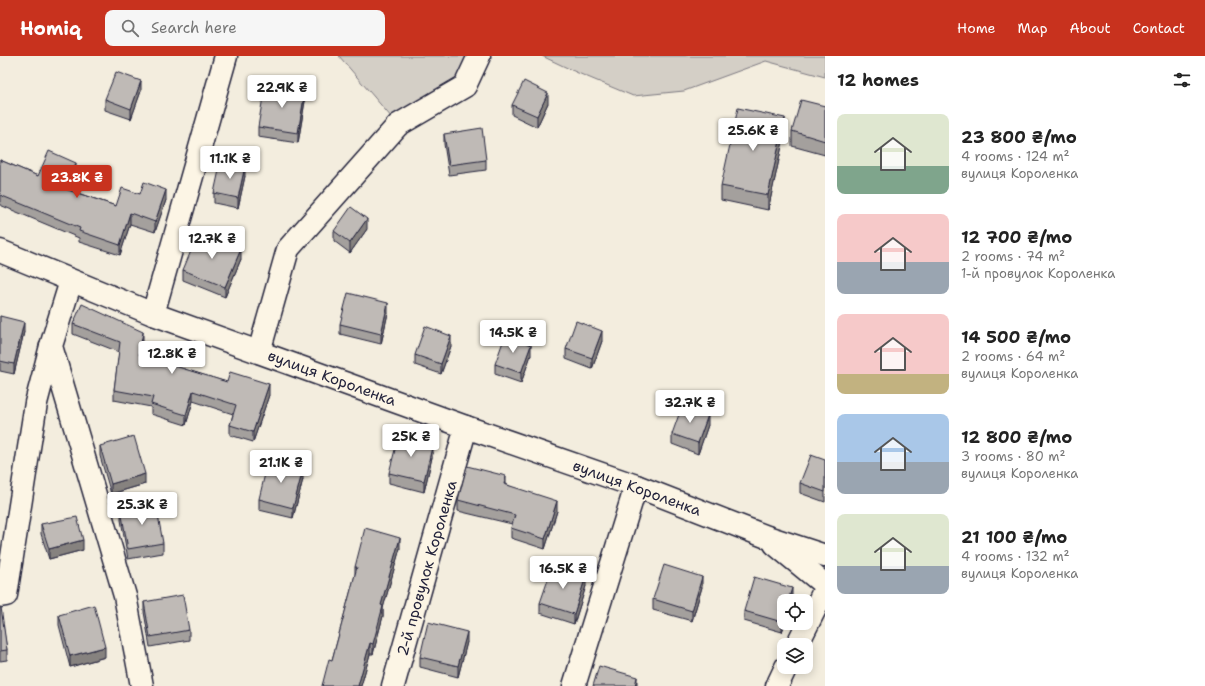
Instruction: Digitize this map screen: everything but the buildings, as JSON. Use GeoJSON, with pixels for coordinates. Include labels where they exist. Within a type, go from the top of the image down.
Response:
{"type":"FeatureCollection","features":[{"type":"Feature","properties":{"kind":"street"},"geometry":{"type":"LineString","coordinates":[[153,314],[226,56]]}},
{"type":"Feature","properties":{"kind":"street"},"geometry":{"type":"LineString","coordinates":[[259,352],[288,250],[398,125],[465,86],[479,56]]}},
{"type":"Feature","properties":{"kind":"street","name":"вулиця Короленка"},"geometry":{"type":"LineString","coordinates":[[0,251],[153,314],[466,427],[636,486],[767,537],[825,556]]}},
{"type":"Feature","properties":{"kind":"street"},"geometry":{"type":"LineString","coordinates":[[0,596],[6,595],[36,404],[51,346],[71,281]]}},
{"type":"Feature","properties":{"kind":"street"},"geometry":{"type":"LineString","coordinates":[[51,346],[125,596],[142,686]]}},
{"type":"Feature","properties":{"kind":"street","name":"2-й провулок Короленка"},"geometry":{"type":"LineString","coordinates":[[393,686],[466,427]]}},
{"type":"Feature","properties":{"kind":"street"},"geometry":{"type":"LineString","coordinates":[[574,686],[636,486]]}},
{"type":"Feature","properties":{"kind":"street"},"geometry":{"type":"LineString","coordinates":[[767,537],[825,585]]}},
{"type":"Feature","properties":{"kind":"street"},"geometry":{"type":"LineString","coordinates":[[800,638],[825,589]]}},
{"type":"Feature","properties":{"kind":"street"},"geometry":{"type":"LineString","coordinates":[[777,686],[783,674]]}},
{"type":"Feature","properties":{"kind":"shaded area"},"geometry":{"type":"Polygon","coordinates":[[[339,56],[479,56],[465,86],[398,125],[339,56]]]}},
{"type":"Feature","properties":{"kind":"shaded area"},"geometry":{"type":"Polygon","coordinates":[[[542,56],[825,56],[825,77],[766,61],[684,91],[633,96],[542,56]]]}}]}
